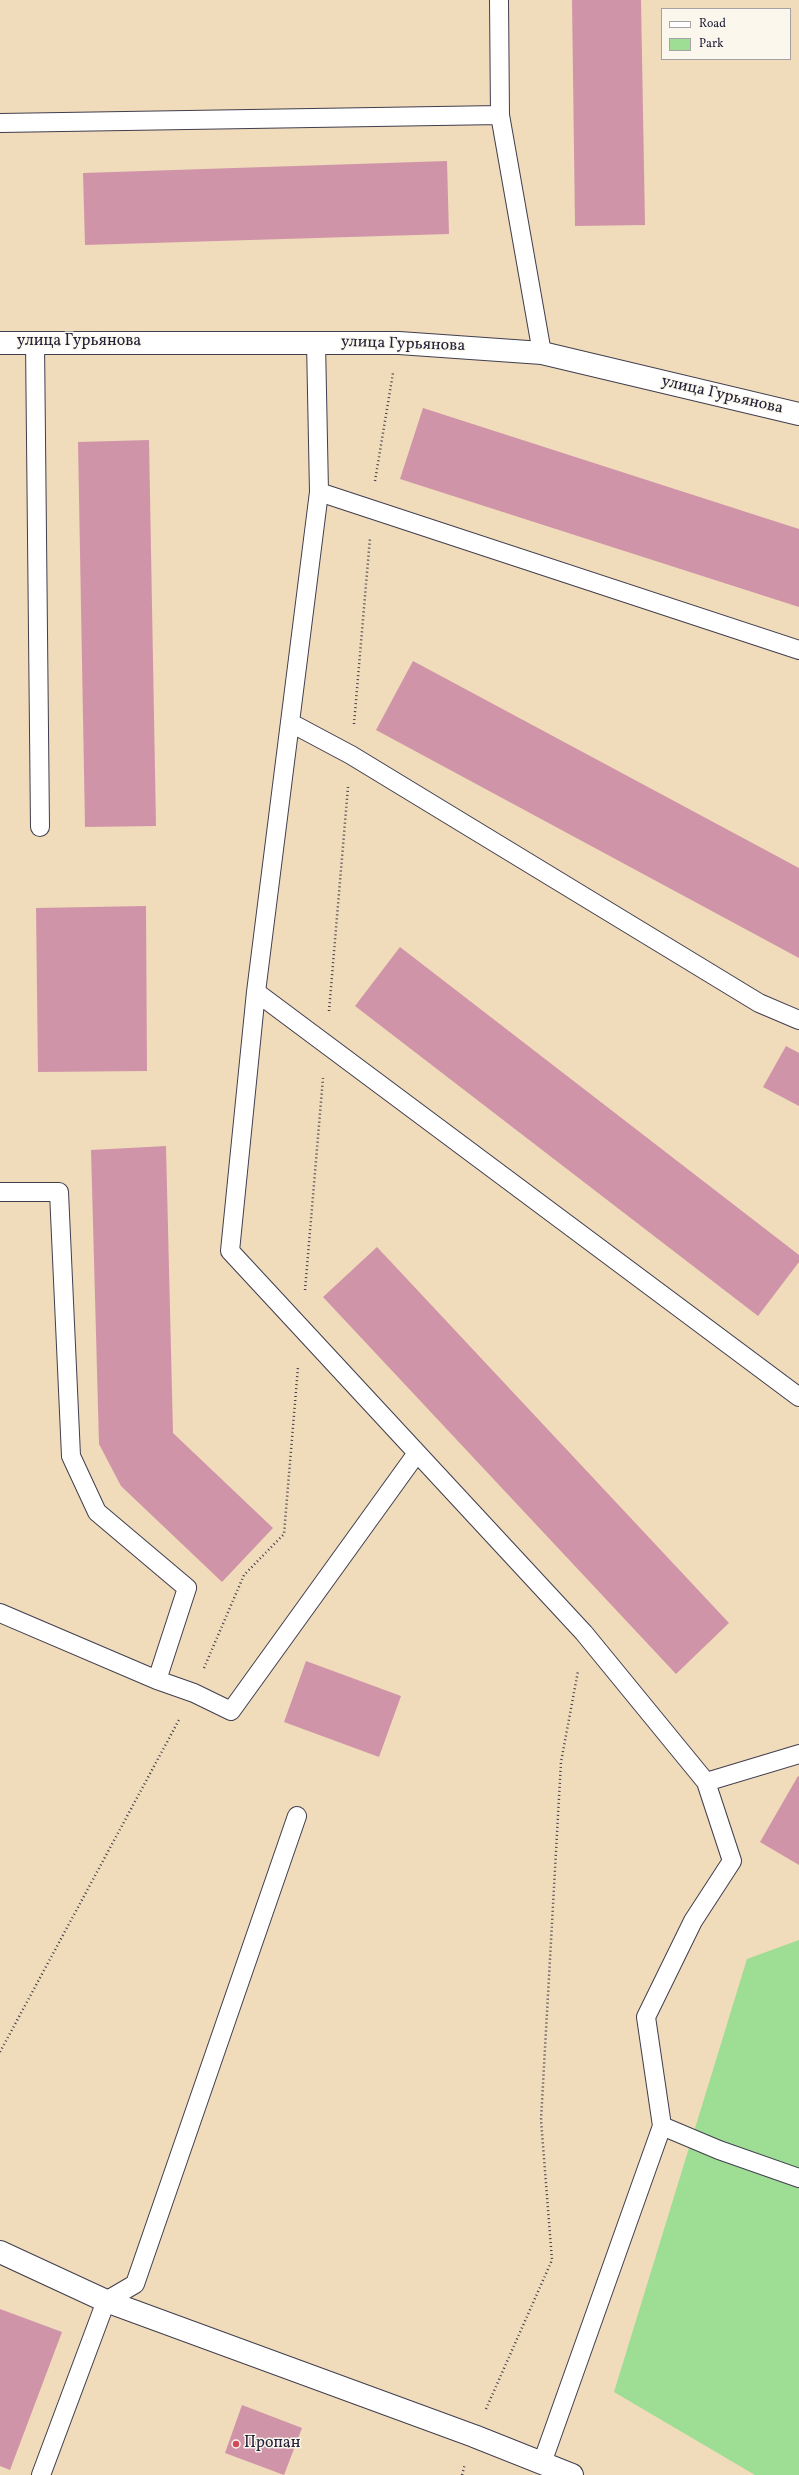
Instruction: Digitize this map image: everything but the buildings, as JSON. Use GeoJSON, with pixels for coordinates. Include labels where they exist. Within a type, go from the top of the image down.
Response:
{"type":"FeatureCollection","features":[{"type":"Feature","properties":{"kind":"street","name":"улица Гурьянова"},"geometry":{"type":"LineString","coordinates":[[0,343],[399,342],[542,353],[799,414]]}},
{"type":"Feature","properties":{"kind":"street"},"geometry":{"type":"LineString","coordinates":[[0,2252],[106,2301],[474,2436],[572,2475]]}},
{"type":"Feature","properties":{"kind":"lane"},"geometry":{"type":"LineString","coordinates":[[499,0],[500,115],[542,353]]}},
{"type":"Feature","properties":{"kind":"lane"},"geometry":{"type":"LineString","coordinates":[[0,123],[500,115]]}},
{"type":"Feature","properties":{"kind":"lane"},"geometry":{"type":"LineString","coordinates":[[35,342],[40,827]]}},
{"type":"Feature","properties":{"kind":"lane"},"geometry":{"type":"LineString","coordinates":[[316,342],[319,492],[256,992],[230,1251],[584,1633],[706,1782],[732,1861],[693,1921],[646,2017],[662,2126],[542,2463]]}},
{"type":"Feature","properties":{"kind":"lane"},"geometry":{"type":"LineString","coordinates":[[319,492],[799,650]]}},
{"type":"Feature","properties":{"kind":"lane"},"geometry":{"type":"LineString","coordinates":[[291,723],[351,755],[759,1002],[799,1020]]}},
{"type":"Feature","properties":{"kind":"lane"},"geometry":{"type":"LineString","coordinates":[[256,992],[799,1397]]}},
{"type":"Feature","properties":{"kind":"lane"},"geometry":{"type":"LineString","coordinates":[[0,1192],[59,1192],[71,1456],[97,1512],[187,1588],[157,1680]]}},
{"type":"Feature","properties":{"kind":"lane"},"geometry":{"type":"LineString","coordinates":[[0,1613],[231,1711],[417,1453]]}},
{"type":"Feature","properties":{"kind":"lane"},"geometry":{"type":"LineString","coordinates":[[706,1782],[799,1754]]}},
{"type":"Feature","properties":{"kind":"lane"},"geometry":{"type":"LineString","coordinates":[[41,2475],[106,2301],[136,2284],[297,1816]]}},
{"type":"Feature","properties":{"kind":"lane"},"geometry":{"type":"LineString","coordinates":[[662,2126],[718,2150],[799,2178]]}},
{"type":"Feature","properties":{"kind":"path"},"geometry":{"type":"LineString","coordinates":[[0,2052],[194,1694],[244,1574],[284,1534],[372,510],[375,479],[399,342]]}},
{"type":"Feature","properties":{"kind":"path"},"geometry":{"type":"LineString","coordinates":[[462,2475],[474,2436],[552,2260],[541,2120],[560,1762],[584,1633]]}},
{"type":"Feature","properties":{"kind":"green space"},"geometry":{"type":"Polygon","coordinates":[[[799,1940],[799,2475],[755,2475],[614,2392],[747,1959],[799,1940]]]}},
{"type":"Feature","properties":{"kind":"place","name":"Пропан"},"geometry":{"type":"Point","coordinates":[236,2444]}}]}
